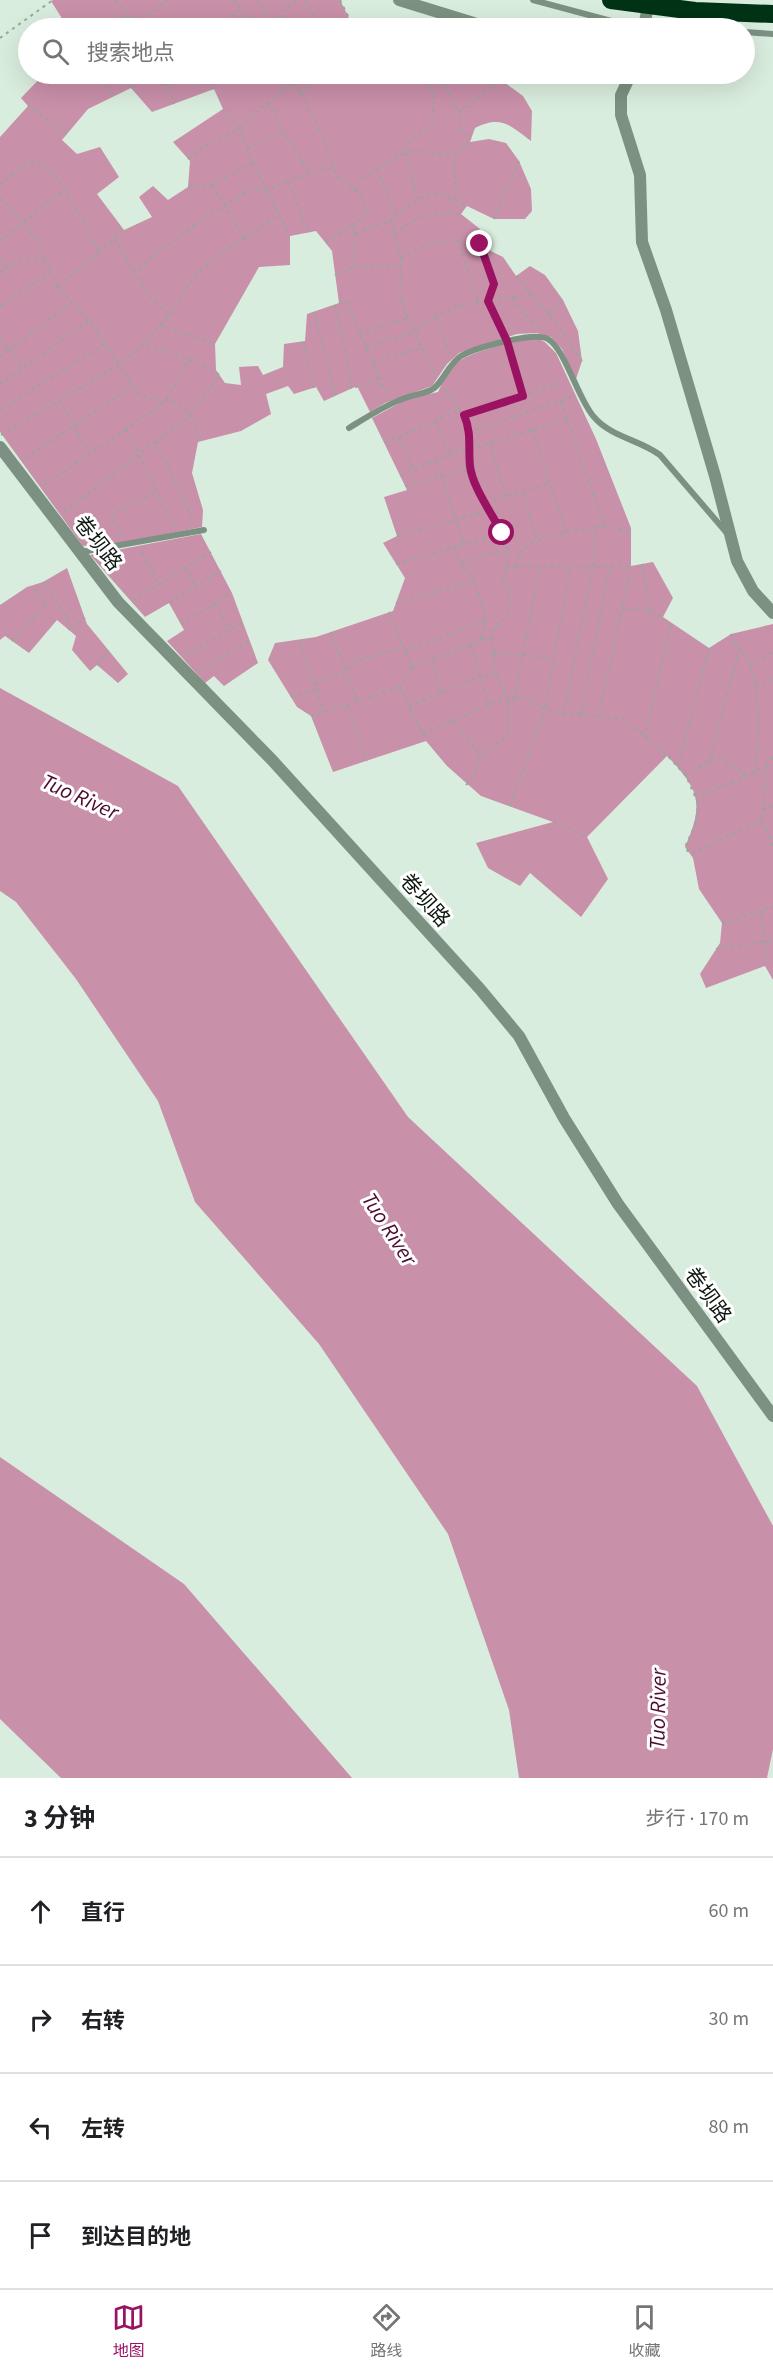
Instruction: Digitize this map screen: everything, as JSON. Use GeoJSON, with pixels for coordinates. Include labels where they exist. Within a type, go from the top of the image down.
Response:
{"type":"FeatureCollection","features":[{"type":"Feature","properties":{"kind":"highway"},"geometry":{"type":"LineString","coordinates":[[611,0],[696,11],[773,14]]}},
{"type":"Feature","properties":{"kind":"street"},"geometry":{"type":"LineString","coordinates":[[399,0],[458,18]]}},
{"type":"Feature","properties":{"kind":"street"},"geometry":{"type":"LineString","coordinates":[[646,18],[648,5]]}},
{"type":"Feature","properties":{"kind":"street"},"geometry":{"type":"LineString","coordinates":[[626,84],[621,95],[621,115],[640,175],[642,242],[666,310],[715,476],[728,534],[737,561],[753,591],[773,613]]}},
{"type":"Feature","properties":{"kind":"street","name":"卷坝路"},"geometry":{"type":"LineString","coordinates":[[0,447],[118,602],[280,769],[480,989],[519,1036],[564,1118],[618,1204],[773,1416]]}},
{"type":"Feature","properties":{"kind":"lane"},"geometry":{"type":"LineString","coordinates":[[533,0],[600,18]]}},
{"type":"Feature","properties":{"kind":"lane"},"geometry":{"type":"LineString","coordinates":[[755,33],[773,34]]}},
{"type":"Feature","properties":{"kind":"lane"},"geometry":{"type":"LineString","coordinates":[[349,428],[391,404],[434,389],[461,356],[518,338],[537,336],[549,339],[558,351],[593,417],[608,429],[660,455],[728,534]]}},
{"type":"Feature","properties":{"kind":"lane"},"geometry":{"type":"LineString","coordinates":[[80,553],[201,530]]}},
{"type":"Feature","properties":{"kind":"path"},"geometry":{"type":"LineString","coordinates":[[28,18],[53,0]]}},
{"type":"Feature","properties":{"kind":"path"},"geometry":{"type":"LineString","coordinates":[[115,0],[129,16],[126,18]]}},
{"type":"Feature","properties":{"kind":"path"},"geometry":{"type":"LineString","coordinates":[[145,18],[167,0]]}},
{"type":"Feature","properties":{"kind":"path"},"geometry":{"type":"LineString","coordinates":[[234,0],[240,10],[254,18]]}},
{"type":"Feature","properties":{"kind":"path"},"geometry":{"type":"LineString","coordinates":[[258,0],[270,18]]}},
{"type":"Feature","properties":{"kind":"path"},"geometry":{"type":"LineString","coordinates":[[279,18],[283,10],[297,0]]}},
{"type":"Feature","properties":{"kind":"path"},"geometry":{"type":"LineString","coordinates":[[305,0],[315,18]]}},
{"type":"Feature","properties":{"kind":"path"},"geometry":{"type":"LineString","coordinates":[[340,0],[349,18]]}},
{"type":"Feature","properties":{"kind":"path"},"geometry":{"type":"LineString","coordinates":[[232,18],[240,10]]}},
{"type":"Feature","properties":{"kind":"path"},"geometry":{"type":"LineString","coordinates":[[0,38],[18,25]]}},
{"type":"Feature","properties":{"kind":"path"},"geometry":{"type":"LineString","coordinates":[[105,84],[114,97]]}},
{"type":"Feature","properties":{"kind":"path"},"geometry":{"type":"LineString","coordinates":[[131,88],[135,84]]}},
{"type":"Feature","properties":{"kind":"path"},"geometry":{"type":"LineString","coordinates":[[164,84],[168,85],[174,104]]}},
{"type":"Feature","properties":{"kind":"path"},"geometry":{"type":"LineString","coordinates":[[208,84],[214,88]]}},
{"type":"Feature","properties":{"kind":"path"},"geometry":{"type":"LineString","coordinates":[[280,84],[284,92]]}},
{"type":"Feature","properties":{"kind":"path"},"geometry":{"type":"LineString","coordinates":[[188,159],[208,144],[239,130],[258,110],[296,84],[322,135],[337,176],[360,194],[368,211],[364,217],[325,243]]}},
{"type":"Feature","properties":{"kind":"path"},"geometry":{"type":"LineString","coordinates":[[300,94],[310,84]]}},
{"type":"Feature","properties":{"kind":"path"},"geometry":{"type":"LineString","coordinates":[[417,199],[405,152],[406,144],[432,126],[434,95],[430,84]]}},
{"type":"Feature","properties":{"kind":"path"},"geometry":{"type":"LineString","coordinates":[[443,84],[459,112],[462,131],[470,141],[454,156],[456,200]]}},
{"type":"Feature","properties":{"kind":"path"},"geometry":{"type":"LineString","coordinates":[[459,112],[495,84]]}},
{"type":"Feature","properties":{"kind":"path"},"geometry":{"type":"LineString","coordinates":[[268,103],[310,173]]}},
{"type":"Feature","properties":{"kind":"path"},"geometry":{"type":"LineString","coordinates":[[28,105],[67,134]]}},
{"type":"Feature","properties":{"kind":"path"},"geometry":{"type":"LineString","coordinates":[[223,110],[239,130],[290,236]]}},
{"type":"Feature","properties":{"kind":"path"},"geometry":{"type":"LineString","coordinates":[[247,148],[284,133]]}},
{"type":"Feature","properties":{"kind":"path"},"geometry":{"type":"LineString","coordinates":[[354,190],[362,178],[405,152],[414,150],[454,156]]}},
{"type":"Feature","properties":{"kind":"path"},"geometry":{"type":"LineString","coordinates":[[494,219],[519,161]]}},
{"type":"Feature","properties":{"kind":"path"},"geometry":{"type":"LineString","coordinates":[[0,185],[23,166],[38,162],[56,177],[83,220],[99,252]]}},
{"type":"Feature","properties":{"kind":"path"},"geometry":{"type":"LineString","coordinates":[[188,187],[212,185],[253,163]]}},
{"type":"Feature","properties":{"kind":"path"},"geometry":{"type":"LineString","coordinates":[[133,272],[206,216],[251,189],[268,189],[310,173],[334,167]]}},
{"type":"Feature","properties":{"kind":"path"},"geometry":{"type":"LineString","coordinates":[[377,169],[396,216]]}},
{"type":"Feature","properties":{"kind":"path"},"geometry":{"type":"LineString","coordinates":[[288,182],[309,232]]}},
{"type":"Feature","properties":{"kind":"path"},"geometry":{"type":"LineString","coordinates":[[212,185],[245,238]]}},
{"type":"Feature","properties":{"kind":"path"},"geometry":{"type":"LineString","coordinates":[[0,241],[64,190]]}},
{"type":"Feature","properties":{"kind":"path"},"geometry":{"type":"LineString","coordinates":[[355,234],[391,220],[417,199],[426,195],[438,193],[467,206]]}},
{"type":"Feature","properties":{"kind":"path"},"geometry":{"type":"LineString","coordinates":[[0,198],[23,222],[40,245],[57,287],[89,321],[136,393],[150,399],[174,401],[185,408],[196,424],[198,442]]}},
{"type":"Feature","properties":{"kind":"path"},"geometry":{"type":"LineString","coordinates":[[395,236],[406,225],[434,212],[460,214]]}},
{"type":"Feature","properties":{"kind":"path"},"geometry":{"type":"LineString","coordinates":[[0,437],[117,366],[143,345],[170,314],[195,274],[280,215]]}},
{"type":"Feature","properties":{"kind":"path"},"geometry":{"type":"LineString","coordinates":[[391,220],[401,257],[400,300],[439,382],[464,415],[469,432],[471,470],[474,480],[502,533],[507,553],[503,579],[509,589],[508,616],[496,626],[491,637],[496,674],[508,700],[509,734],[480,756],[473,778],[466,784]]}},
{"type":"Feature","properties":{"kind":"path"},"geometry":{"type":"LineString","coordinates":[[352,225],[355,234],[354,267]]}},
{"type":"Feature","properties":{"kind":"path"},"geometry":{"type":"LineString","coordinates":[[57,287],[124,230]]}},
{"type":"Feature","properties":{"kind":"path"},"geometry":{"type":"LineString","coordinates":[[114,239],[152,300],[170,314]]}},
{"type":"Feature","properties":{"kind":"path"},"geometry":{"type":"LineString","coordinates":[[401,257],[427,245],[446,240],[470,240]]}},
{"type":"Feature","properties":{"kind":"path"},"geometry":{"type":"LineString","coordinates":[[458,240],[478,302]]}},
{"type":"Feature","properties":{"kind":"path"},"geometry":{"type":"LineString","coordinates":[[480,244],[494,284],[488,301],[507,341],[523,396]]}},
{"type":"Feature","properties":{"kind":"path"},"geometry":{"type":"LineString","coordinates":[[0,273],[18,260],[29,258],[45,262]]}},
{"type":"Feature","properties":{"kind":"path"},"geometry":{"type":"LineString","coordinates":[[0,259],[7,268]]}},
{"type":"Feature","properties":{"kind":"path"},"geometry":{"type":"LineString","coordinates":[[335,275],[354,267],[400,266]]}},
{"type":"Feature","properties":{"kind":"path"},"geometry":{"type":"LineString","coordinates":[[0,306],[50,272]]}},
{"type":"Feature","properties":{"kind":"path"},"geometry":{"type":"LineString","coordinates":[[516,276],[549,315],[582,361]]}},
{"type":"Feature","properties":{"kind":"path"},"geometry":{"type":"LineString","coordinates":[[366,347],[415,332],[434,317],[458,306],[531,295]]}},
{"type":"Feature","properties":{"kind":"path"},"geometry":{"type":"LineString","coordinates":[[512,298],[525,315],[546,332],[549,339]]}},
{"type":"Feature","properties":{"kind":"path"},"geometry":{"type":"LineString","coordinates":[[549,315],[563,300]]}},
{"type":"Feature","properties":{"kind":"path"},"geometry":{"type":"LineString","coordinates":[[379,378],[351,389],[337,304],[346,302],[391,404]]}},
{"type":"Feature","properties":{"kind":"path"},"geometry":{"type":"LineString","coordinates":[[0,357],[71,303]]}},
{"type":"Feature","properties":{"kind":"path"},"geometry":{"type":"LineString","coordinates":[[314,312],[336,396]]}},
{"type":"Feature","properties":{"kind":"path"},"geometry":{"type":"LineString","coordinates":[[434,317],[454,362]]}},
{"type":"Feature","properties":{"kind":"path"},"geometry":{"type":"LineString","coordinates":[[360,333],[408,318]]}},
{"type":"Feature","properties":{"kind":"path"},"geometry":{"type":"LineString","coordinates":[[0,384],[89,321]]}},
{"type":"Feature","properties":{"kind":"path"},"geometry":{"type":"LineString","coordinates":[[160,325],[215,344]]}},
{"type":"Feature","properties":{"kind":"path"},"geometry":{"type":"LineString","coordinates":[[0,338],[23,368]]}},
{"type":"Feature","properties":{"kind":"path"},"geometry":{"type":"LineString","coordinates":[[303,342],[314,388]]}},
{"type":"Feature","properties":{"kind":"path"},"geometry":{"type":"LineString","coordinates":[[0,410],[104,344]]}},
{"type":"Feature","properties":{"kind":"path"},"geometry":{"type":"LineString","coordinates":[[55,519],[190,415],[220,375],[190,358],[143,345]]}},
{"type":"Feature","properties":{"kind":"path"},"geometry":{"type":"LineString","coordinates":[[373,363],[422,346]]}},
{"type":"Feature","properties":{"kind":"path"},"geometry":{"type":"LineString","coordinates":[[34,492],[166,400],[190,358]]}},
{"type":"Feature","properties":{"kind":"path"},"geometry":{"type":"LineString","coordinates":[[464,415],[568,381]]}},
{"type":"Feature","properties":{"kind":"path"},"geometry":{"type":"LineString","coordinates":[[14,466],[132,387]]}},
{"type":"Feature","properties":{"kind":"path"},"geometry":{"type":"LineString","coordinates":[[469,432],[580,393]]}},
{"type":"Feature","properties":{"kind":"path"},"geometry":{"type":"LineString","coordinates":[[60,400],[90,454]]}},
{"type":"Feature","properties":{"kind":"path"},"geometry":{"type":"LineString","coordinates":[[561,401],[604,526]]}},
{"type":"Feature","properties":{"kind":"path"},"geometry":{"type":"LineString","coordinates":[[385,443],[461,409]]}},
{"type":"Feature","properties":{"kind":"path"},"geometry":{"type":"LineString","coordinates":[[400,476],[459,450],[471,449],[567,418]]}},
{"type":"Feature","properties":{"kind":"path"},"geometry":{"type":"LineString","coordinates":[[435,421],[450,454]]}},
{"type":"Feature","properties":{"kind":"path"},"geometry":{"type":"LineString","coordinates":[[126,429],[140,453],[178,535]]}},
{"type":"Feature","properties":{"kind":"path"},"geometry":{"type":"LineString","coordinates":[[532,430],[566,532]]}},
{"type":"Feature","properties":{"kind":"path"},"geometry":{"type":"LineString","coordinates":[[399,437],[415,470]]}},
{"type":"Feature","properties":{"kind":"path"},"geometry":{"type":"LineString","coordinates":[[155,441],[201,530]]}},
{"type":"Feature","properties":{"kind":"path"},"geometry":{"type":"LineString","coordinates":[[490,443],[506,497]]}},
{"type":"Feature","properties":{"kind":"path"},"geometry":{"type":"LineString","coordinates":[[437,460],[463,544]]}},
{"type":"Feature","properties":{"kind":"path"},"geometry":{"type":"LineString","coordinates":[[405,486],[471,470]]}},
{"type":"Feature","properties":{"kind":"path"},"geometry":{"type":"LineString","coordinates":[[486,503],[549,483]]}},
{"type":"Feature","properties":{"kind":"path"},"geometry":{"type":"LineString","coordinates":[[523,491],[537,541]]}},
{"type":"Feature","properties":{"kind":"path"},"geometry":{"type":"LineString","coordinates":[[124,544],[111,513],[158,492]]}},
{"type":"Feature","properties":{"kind":"path"},"geometry":{"type":"LineString","coordinates":[[398,536],[490,510]]}},
{"type":"Feature","properties":{"kind":"path"},"geometry":{"type":"LineString","coordinates":[[564,713],[593,566],[596,526]]}},
{"type":"Feature","properties":{"kind":"path"},"geometry":{"type":"LineString","coordinates":[[514,567],[522,550],[537,541],[566,532],[596,526],[631,531]]}},
{"type":"Feature","properties":{"kind":"path"},"geometry":{"type":"LineString","coordinates":[[396,564],[502,533]]}},
{"type":"Feature","properties":{"kind":"path"},"geometry":{"type":"LineString","coordinates":[[137,542],[159,584]]}},
{"type":"Feature","properties":{"kind":"path"},"geometry":{"type":"LineString","coordinates":[[455,547],[461,566],[470,573],[482,603],[485,620],[481,641]]}},
{"type":"Feature","properties":{"kind":"path"},"geometry":{"type":"LineString","coordinates":[[131,601],[211,552]]}},
{"type":"Feature","properties":{"kind":"path"},"geometry":{"type":"LineString","coordinates":[[461,566],[465,561],[500,552],[507,553]]}},
{"type":"Feature","properties":{"kind":"path"},"geometry":{"type":"LineString","coordinates":[[642,564],[650,610]]}},
{"type":"Feature","properties":{"kind":"path"},"geometry":{"type":"LineString","coordinates":[[581,714],[610,566]]}},
{"type":"Feature","properties":{"kind":"path"},"geometry":{"type":"LineString","coordinates":[[506,567],[631,566],[599,715]]}},
{"type":"Feature","properties":{"kind":"path"},"geometry":{"type":"LineString","coordinates":[[514,699],[540,567]]}},
{"type":"Feature","properties":{"kind":"path"},"geometry":{"type":"LineString","coordinates":[[510,806],[545,710],[570,567]]}},
{"type":"Feature","properties":{"kind":"path"},"geometry":{"type":"LineString","coordinates":[[185,568],[195,586]]}},
{"type":"Feature","properties":{"kind":"path"},"geometry":{"type":"LineString","coordinates":[[169,603],[221,571]]}},
{"type":"Feature","properties":{"kind":"path"},"geometry":{"type":"LineString","coordinates":[[396,603],[473,581]]}},
{"type":"Feature","properties":{"kind":"path"},"geometry":{"type":"LineString","coordinates":[[43,582],[65,615],[70,631],[85,618]]}},
{"type":"Feature","properties":{"kind":"path"},"geometry":{"type":"LineString","coordinates":[[12,641],[47,604],[30,586]]}},
{"type":"Feature","properties":{"kind":"path"},"geometry":{"type":"LineString","coordinates":[[181,624],[232,593]]}},
{"type":"Feature","properties":{"kind":"path"},"geometry":{"type":"LineString","coordinates":[[216,603],[229,631]]}},
{"type":"Feature","properties":{"kind":"path"},"geometry":{"type":"LineString","coordinates":[[622,609],[650,610],[662,617]]}},
{"type":"Feature","properties":{"kind":"path"},"geometry":{"type":"LineString","coordinates":[[389,612],[412,668]]}},
{"type":"Feature","properties":{"kind":"path"},"geometry":{"type":"LineString","coordinates":[[314,683],[346,671],[355,661],[405,649],[485,620]]}},
{"type":"Feature","properties":{"kind":"path"},"geometry":{"type":"LineString","coordinates":[[182,658],[242,623]]}},
{"type":"Feature","properties":{"kind":"path"},"geometry":{"type":"LineString","coordinates":[[645,737],[671,623]]}},
{"type":"Feature","properties":{"kind":"path"},"geometry":{"type":"LineString","coordinates":[[331,632],[357,701]]}},
{"type":"Feature","properties":{"kind":"path"},"geometry":{"type":"LineString","coordinates":[[731,634],[750,665],[755,687],[758,749],[755,772]]}},
{"type":"Feature","properties":{"kind":"path"},"geometry":{"type":"LineString","coordinates":[[311,716],[400,687],[412,668],[491,637]]}},
{"type":"Feature","properties":{"kind":"path"},"geometry":{"type":"LineString","coordinates":[[299,640],[324,712]]}},
{"type":"Feature","properties":{"kind":"path"},"geometry":{"type":"LineString","coordinates":[[196,673],[249,641]]}},
{"type":"Feature","properties":{"kind":"path"},"geometry":{"type":"LineString","coordinates":[[471,645],[489,705]]}},
{"type":"Feature","properties":{"kind":"path"},"geometry":{"type":"LineString","coordinates":[[678,767],[709,648]]}},
{"type":"Feature","properties":{"kind":"path"},"geometry":{"type":"LineString","coordinates":[[709,761],[740,648]]}},
{"type":"Feature","properties":{"kind":"path"},"geometry":{"type":"LineString","coordinates":[[96,665],[109,650]]}},
{"type":"Feature","properties":{"kind":"path"},"geometry":{"type":"LineString","coordinates":[[750,665],[773,652]]}},
{"type":"Feature","properties":{"kind":"path"},"geometry":{"type":"LineString","coordinates":[[493,653],[523,654],[554,660]]}},
{"type":"Feature","properties":{"kind":"path"},"geometry":{"type":"LineString","coordinates":[[432,660],[441,693]]}},
{"type":"Feature","properties":{"kind":"path"},"geometry":{"type":"LineString","coordinates":[[409,706],[480,676],[496,674]]}},
{"type":"Feature","properties":{"kind":"path"},"geometry":{"type":"LineString","coordinates":[[755,687],[773,679]]}},
{"type":"Feature","properties":{"kind":"path"},"geometry":{"type":"LineString","coordinates":[[400,687],[426,741]]}},
{"type":"Feature","properties":{"kind":"path"},"geometry":{"type":"LineString","coordinates":[[291,698],[316,689]]}},
{"type":"Feature","properties":{"kind":"path"},"geometry":{"type":"LineString","coordinates":[[423,734],[498,700],[523,698],[551,712],[623,718],[686,776],[698,803],[696,823],[685,847],[690,854],[762,820]]}},
{"type":"Feature","properties":{"kind":"path"},"geometry":{"type":"LineString","coordinates":[[347,704],[367,761]]}},
{"type":"Feature","properties":{"kind":"path"},"geometry":{"type":"LineString","coordinates":[[454,720],[480,756]]}},
{"type":"Feature","properties":{"kind":"path"},"geometry":{"type":"LineString","coordinates":[[696,798],[746,777],[767,765],[773,757]]}},
{"type":"Feature","properties":{"kind":"path"},"geometry":{"type":"LineString","coordinates":[[686,776],[709,761],[720,758],[744,772],[746,777]]}},
{"type":"Feature","properties":{"kind":"path"},"geometry":{"type":"LineString","coordinates":[[767,765],[762,820],[773,846]]}},
{"type":"Feature","properties":{"kind":"path"},"geometry":{"type":"LineString","coordinates":[[763,810],[773,806]]}},
{"type":"Feature","properties":{"kind":"path"},"geometry":{"type":"LineString","coordinates":[[554,822],[587,837]]}},
{"type":"Feature","properties":{"kind":"path"},"geometry":{"type":"LineString","coordinates":[[722,923],[773,907]]}},
{"type":"Feature","properties":{"kind":"path"},"geometry":{"type":"LineString","coordinates":[[760,911],[765,942],[765,965]]}},
{"type":"Feature","properties":{"kind":"path"},"geometry":{"type":"LineString","coordinates":[[716,949],[773,940]]}},
{"type":"Feature","properties":{"kind":"water"},"geometry":{"type":"Polygon","coordinates":[[[340,0],[349,18],[62,18],[51,1],[340,0]]]}},
{"type":"Feature","properties":{"kind":"water"},"geometry":{"type":"Polygon","coordinates":[[[34,84],[507,84],[523,96],[532,111],[531,141],[511,126],[492,122],[475,128],[470,142],[489,139],[506,143],[519,161],[531,189],[532,211],[525,219],[494,219],[467,206],[461,214],[480,229],[470,241],[503,257],[516,276],[530,266],[545,275],[563,300],[578,331],[582,361],[576,379],[562,349],[551,337],[537,333],[517,334],[459,353],[447,364],[432,386],[385,403],[370,412],[357,386],[324,401],[316,387],[294,394],[288,386],[266,394],[271,414],[241,431],[198,442],[192,473],[203,510],[202,527],[120,543],[83,546],[0,432],[0,137],[28,106],[21,98],[34,84]],[[131,88],[88,109],[62,140],[77,154],[100,147],[119,177],[97,194],[124,230],[152,217],[139,197],[153,186],[168,200],[188,187],[190,161],[173,142],[223,109],[214,89],[152,112],[131,88]],[[316,231],[290,236],[290,265],[259,267],[215,344],[216,370],[225,383],[241,385],[239,367],[258,366],[263,375],[283,367],[284,344],[305,341],[307,314],[339,303],[332,251],[316,231]]]}},
{"type":"Feature","properties":{"kind":"water"},"geometry":{"type":"Polygon","coordinates":[[[536,338],[545,342],[556,353],[596,439],[631,528],[631,566],[653,562],[673,598],[663,617],[709,648],[731,634],[773,624],[773,980],[765,966],[706,988],[700,974],[720,943],[722,923],[699,889],[693,858],[685,847],[695,819],[696,798],[686,779],[667,756],[587,837],[608,879],[581,917],[530,873],[520,886],[488,868],[476,843],[553,822],[481,796],[447,766],[426,741],[333,772],[311,716],[297,707],[268,660],[275,643],[316,637],[393,611],[405,578],[383,543],[397,536],[384,497],[407,490],[372,418],[407,399],[438,392],[452,367],[468,357],[504,345],[536,338]]]}},
{"type":"Feature","properties":{"kind":"water"},"geometry":{"type":"Polygon","coordinates":[[[201,534],[232,593],[258,663],[224,686],[214,676],[205,683],[167,641],[184,630],[169,603],[145,617],[90,555],[201,534]]]}},
{"type":"Feature","properties":{"kind":"water"},"geometry":{"type":"Polygon","coordinates":[[[67,568],[87,624],[128,674],[118,683],[97,665],[90,671],[72,650],[76,636],[57,620],[29,653],[5,636],[0,640],[0,605],[27,587],[43,582],[67,568]]]}},
{"type":"Feature","properties":{"kind":"water","name":"Tuo River"},"geometry":{"type":"Polygon","coordinates":[[[0,688],[178,786],[408,1117],[697,1386],[773,1526],[773,1749],[767,1778],[519,1778],[509,1710],[448,1534],[319,1344],[195,1202],[158,1101],[76,979],[16,902],[0,891],[0,688]]]}},
{"type":"Feature","properties":{"kind":"water"},"geometry":{"type":"Polygon","coordinates":[[[0,1457],[184,1584],[352,1778],[61,1778],[0,1719],[0,1457]]]}},
{"type":"Feature","properties":{"kind":"route"},"geometry":{"type":"LineString","coordinates":[[480,244],[494,284],[488,301],[507,341],[523,396],[464,415],[471,444],[470,466],[474,480],[502,533]]}}]}
